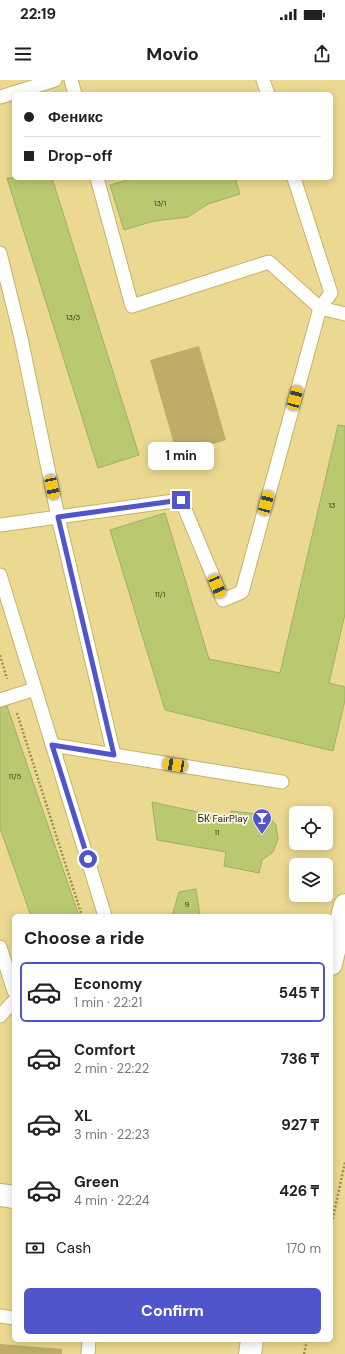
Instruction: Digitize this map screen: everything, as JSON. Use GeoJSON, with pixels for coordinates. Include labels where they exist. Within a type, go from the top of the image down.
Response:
{"type":"FeatureCollection","features":[{"type":"Feature","properties":{"kind":"street"},"geometry":{"type":"LineString","coordinates":[[333,956],[345,905]]}},
{"type":"Feature","properties":{"kind":"street"},"geometry":{"type":"LineString","coordinates":[[0,1195],[12,1196]]}},
{"type":"Feature","properties":{"kind":"street"},"geometry":{"type":"LineString","coordinates":[[250,1354],[252,1342]]}},
{"type":"Feature","properties":{"kind":"lane"},"geometry":{"type":"LineString","coordinates":[[16,92],[54,80]]}},
{"type":"Feature","properties":{"kind":"lane"},"geometry":{"type":"LineString","coordinates":[[71,80],[74,92]]}},
{"type":"Feature","properties":{"kind":"lane"},"geometry":{"type":"LineString","coordinates":[[263,80],[267,92]]}},
{"type":"Feature","properties":{"kind":"lane"},"geometry":{"type":"LineString","coordinates":[[0,97],[12,93]]}},
{"type":"Feature","properties":{"kind":"lane"},"geometry":{"type":"LineString","coordinates":[[99,180],[132,306],[269,262],[320,308],[345,314]]}},
{"type":"Feature","properties":{"kind":"lane"},"geometry":{"type":"LineString","coordinates":[[0,525],[181,500],[224,600],[242,592],[320,308],[331,293],[295,180]]}},
{"type":"Feature","properties":{"kind":"lane"},"geometry":{"type":"LineString","coordinates":[[0,253],[21,338],[58,517],[114,755]]}},
{"type":"Feature","properties":{"kind":"lane"},"geometry":{"type":"LineString","coordinates":[[0,575],[104,914]]}},
{"type":"Feature","properties":{"kind":"lane"},"geometry":{"type":"LineString","coordinates":[[6,698],[35,689]]}},
{"type":"Feature","properties":{"kind":"lane"},"geometry":{"type":"LineString","coordinates":[[52,745],[282,782]]}},
{"type":"Feature","properties":{"kind":"lane"},"geometry":{"type":"LineString","coordinates":[[0,947],[12,985]]}},
{"type":"Feature","properties":{"kind":"lane"},"geometry":{"type":"LineString","coordinates":[[0,1016],[12,1003]]}},
{"type":"Feature","properties":{"kind":"lane"},"geometry":{"type":"LineString","coordinates":[[0,1316],[12,1318]]}},
{"type":"Feature","properties":{"kind":"lane"},"geometry":{"type":"LineString","coordinates":[[88,1354],[89,1342]]}},
{"type":"Feature","properties":{"kind":"path"},"geometry":{"type":"LineString","coordinates":[[0,655],[6,698],[81,914]]}},
{"type":"Feature","properties":{"kind":"path"},"geometry":{"type":"LineString","coordinates":[[333,1218],[345,1162]]}},
{"type":"Feature","properties":{"kind":"path"},"geometry":{"type":"LineString","coordinates":[[304,1354],[307,1342]]}},
{"type":"Feature","properties":{"kind":"shaded area"},"geometry":{"type":"Polygon","coordinates":[[[199,346],[226,440],[177,455],[150,360],[199,346]]]}},
{"type":"Feature","properties":{"kind":"shaded area"},"geometry":{"type":"Polygon","coordinates":[[[0,1344],[62,1349],[62,1354],[0,1354],[0,1344]]]}},
{"type":"Feature","properties":{"kind":"building"},"geometry":{"type":"Polygon","coordinates":[[[7,178],[12,178],[12,180],[53,180],[139,455],[98,468],[7,178]]]}},
{"type":"Feature","properties":{"kind":"building"},"geometry":{"type":"Polygon","coordinates":[[[127,180],[236,180],[240,194],[208,204],[188,217],[154,221],[124,230],[110,185],[127,180]]]}},
{"type":"Feature","properties":{"kind":"building"},"geometry":{"type":"Polygon","coordinates":[[[338,425],[345,426],[345,614],[329,683],[345,687],[345,700],[333,751],[165,710],[110,530],[165,513],[209,659],[280,673],[338,425]]]}},
{"type":"Feature","properties":{"kind":"building"},"geometry":{"type":"Polygon","coordinates":[[[7,706],[78,914],[30,914],[0,828],[0,708],[7,706]]]}},
{"type":"Feature","properties":{"kind":"building"},"geometry":{"type":"Polygon","coordinates":[[[152,802],[229,819],[231,811],[267,815],[276,825],[278,839],[273,852],[262,860],[259,873],[224,866],[226,852],[157,840],[152,802]]]}},
{"type":"Feature","properties":{"kind":"building"},"geometry":{"type":"Polygon","coordinates":[[[196,889],[200,914],[173,914],[179,892],[196,889]]]}},
{"type":"Feature","properties":{"kind":"place","name":"БК FairPlay"},"geometry":{"type":"Point","coordinates":[262,835]}},
{"type":"Feature","properties":{"kind":"route"},"geometry":{"type":"LineString","coordinates":[[88,859],[52,745],[114,755],[58,517],[181,500]]}}]}
